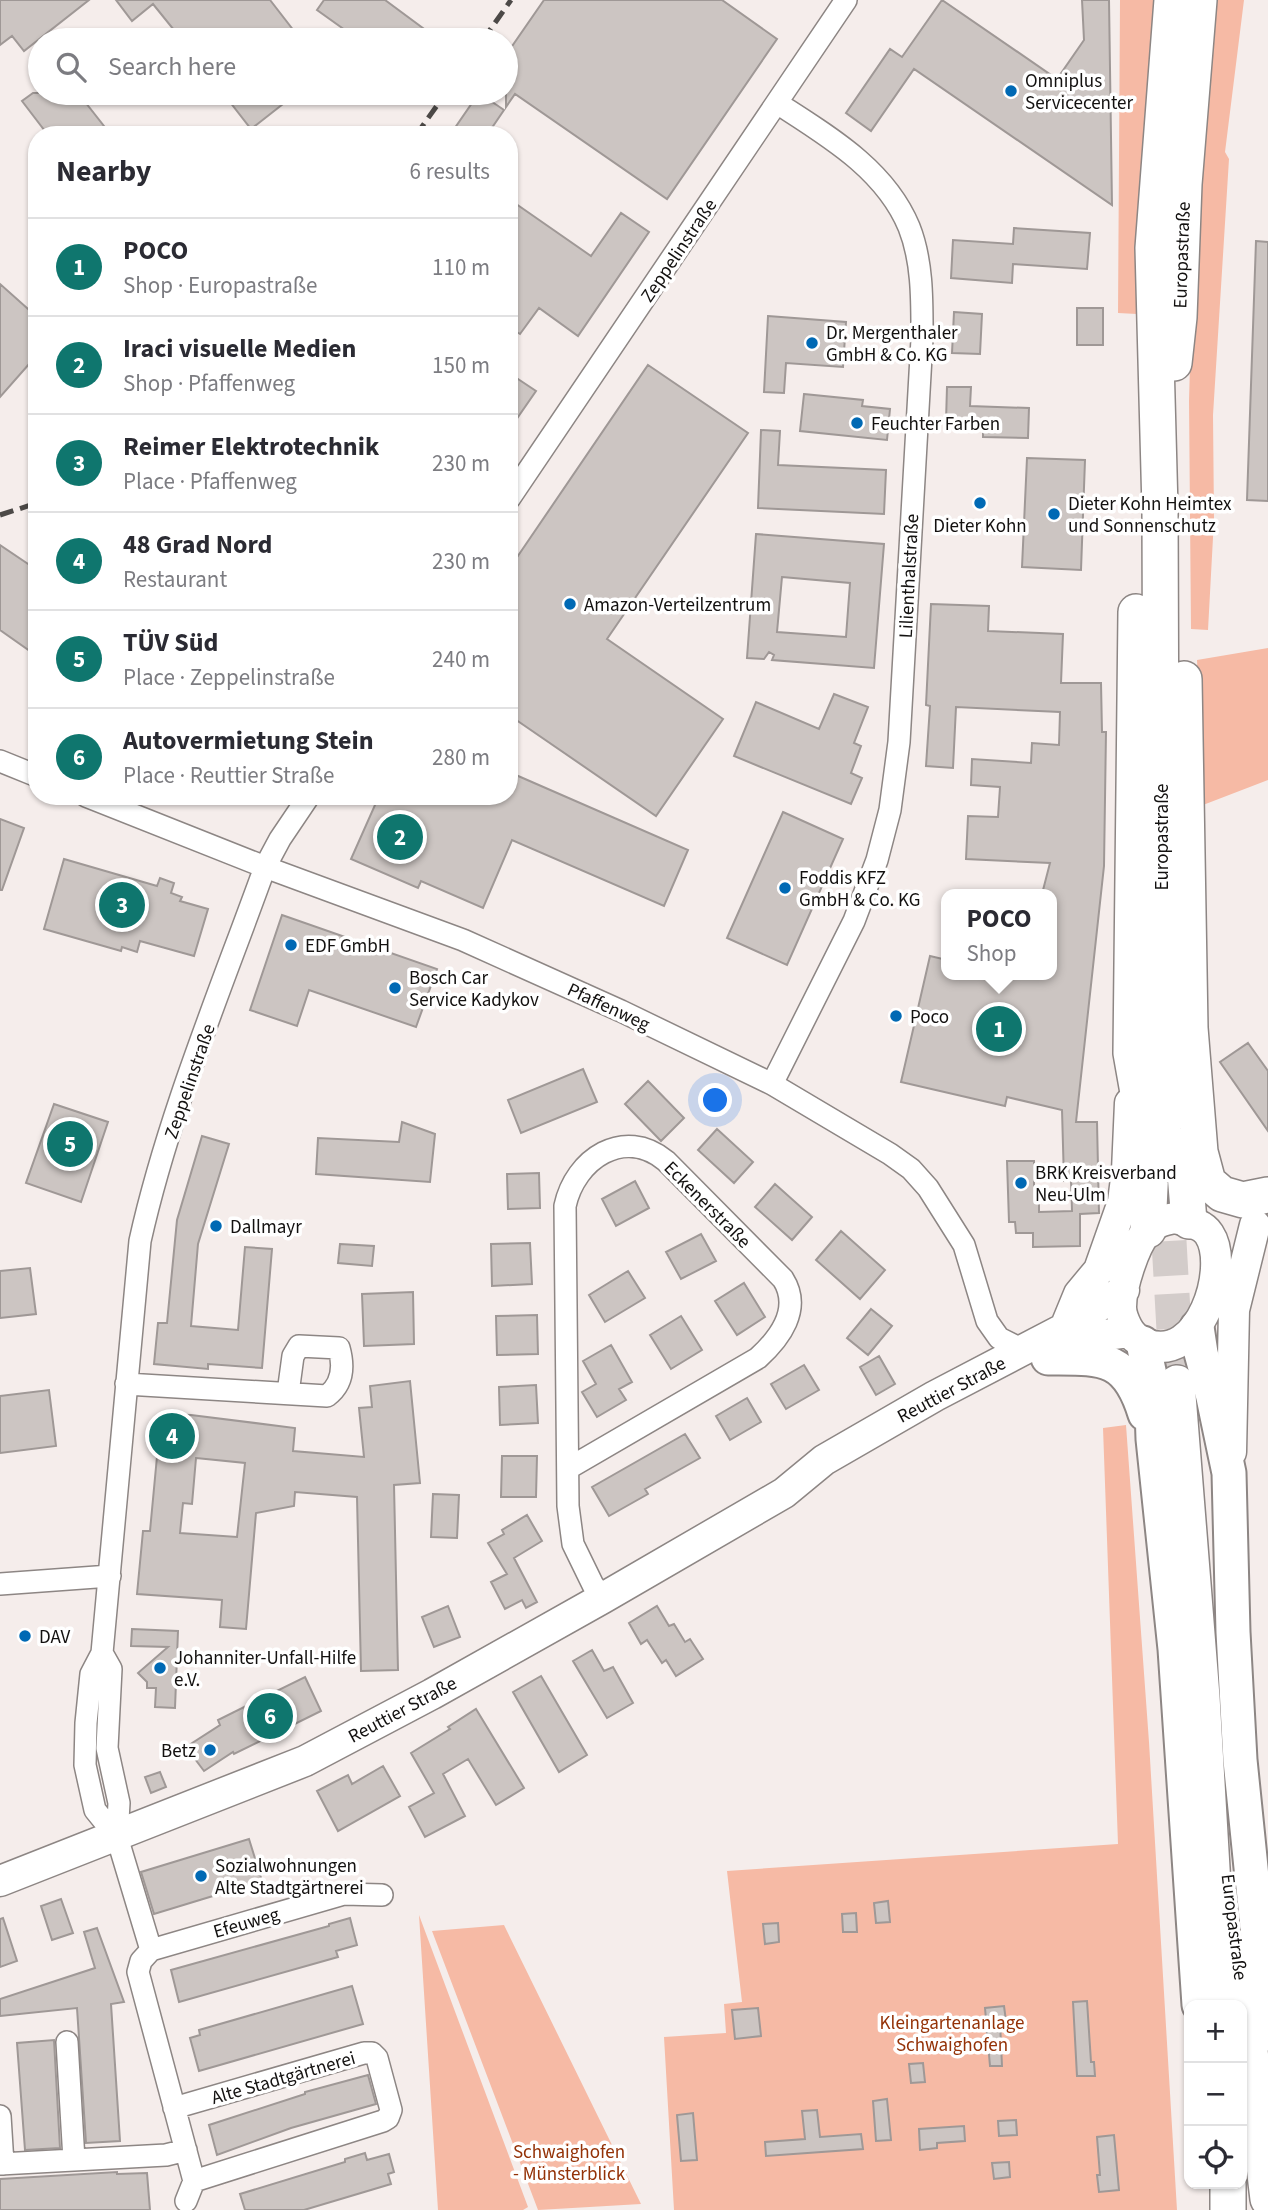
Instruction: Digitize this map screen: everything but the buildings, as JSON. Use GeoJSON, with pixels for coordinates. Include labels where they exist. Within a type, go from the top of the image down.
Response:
{"type":"FeatureCollection","features":[{"type":"Feature","properties":{"kind":"highway","name":"Europastraße"},"geometry":{"type":"LineString","coordinates":[[1164,1165],[1160,509],[1153,248],[1172,0]]}},
{"type":"Feature","properties":{"kind":"highway","name":"Europastraße"},"geometry":{"type":"LineString","coordinates":[[1160,509],[1179,317],[1184,184],[1199,0]]}},
{"type":"Feature","properties":{"kind":"highway"},"geometry":{"type":"LineString","coordinates":[[1148,1230],[1151,1167],[1131,1054],[1140,442],[1153,248]]}},
{"type":"Feature","properties":{"kind":"highway"},"geometry":{"type":"LineString","coordinates":[[1179,317],[1190,1028],[1200,1152],[1208,1182],[1214,1189],[1228,1197],[1264,1208]]}},
{"type":"Feature","properties":{"kind":"highway"},"geometry":{"type":"LineString","coordinates":[[1194,1087],[1184,1161],[1199,1227]]}},
{"type":"Feature","properties":{"kind":"highway","name":"Europastraße"},"geometry":{"type":"LineString","coordinates":[[1177,1383],[1202,1697],[1220,2000]]}},
{"type":"Feature","properties":{"kind":"highway","name":"Europastraße"},"geometry":{"type":"LineString","coordinates":[[1202,1697],[1222,1830],[1268,2199]]}},
{"type":"Feature","properties":{"kind":"highway"},"geometry":{"type":"LineString","coordinates":[[1228,2189],[1228,2210]]}},
{"type":"Feature","properties":{"kind":"main road"},"geometry":{"type":"LineString","coordinates":[[1065,1328],[1079,1294],[1099,1270],[1123,1202],[1129,1140],[1131,1054]]}},
{"type":"Feature","properties":{"kind":"main road"},"geometry":{"type":"LineString","coordinates":[[1199,2000],[1175,1649],[1153,1439],[1150,1380],[1136,1338],[1123,1319],[1121,1308],[1139,1243],[1148,1230],[1160,1221],[1175,1218],[1225,1233],[1264,1208]]}},
{"type":"Feature","properties":{"kind":"main road"},"geometry":{"type":"LineString","coordinates":[[1215,1265],[1264,1208]]}},
{"type":"Feature","properties":{"kind":"main road"},"geometry":{"type":"LineString","coordinates":[[1264,1208],[1234,1310],[1233,1429],[1229,1473],[1240,1760],[1268,2034]]}},
{"type":"Feature","properties":{"kind":"main road"},"geometry":{"type":"LineString","coordinates":[[1199,1227],[1214,1250],[1215,1265],[1209,1299],[1197,1327],[1229,1473]]}},
{"type":"Feature","properties":{"kind":"main road","name":"Reuttier Straße"},"geometry":{"type":"LineString","coordinates":[[0,1881],[305,1761],[432,1694],[783,1493],[823,1482],[898,1439],[1036,1354],[1065,1328],[1124,1290]]}},
{"type":"Feature","properties":{"kind":"main road","name":"Reuttier Straße"},"geometry":{"type":"LineString","coordinates":[[1036,1354],[1105,1335],[1136,1338],[1155,1347],[1169,1347],[1185,1340],[1197,1327]]}},
{"type":"Feature","properties":{"kind":"main road"},"geometry":{"type":"LineString","coordinates":[[1036,1354],[1096,1359],[1119,1368],[1135,1386],[1153,1439]]}},
{"type":"Feature","properties":{"kind":"main road"},"geometry":{"type":"LineString","coordinates":[[1216,2189],[1218,2210]]}},
{"type":"Feature","properties":{"kind":"street","name":"Zeppelinstraße"},"geometry":{"type":"LineString","coordinates":[[518,486],[846,0]]}},
{"type":"Feature","properties":{"kind":"street","name":"Lilienthalstraße"},"geometry":{"type":"LineString","coordinates":[[772,1084],[853,921],[877,860],[890,810],[902,692],[922,339],[922,295],[918,262],[910,229],[897,204],[881,181],[862,164],[777,103]]}},
{"type":"Feature","properties":{"kind":"street"},"geometry":{"type":"LineString","coordinates":[[0,761],[28,772]]}},
{"type":"Feature","properties":{"kind":"street","name":"Pfaffenweg"},"geometry":{"type":"LineString","coordinates":[[109,805],[265,867],[463,940],[621,1011],[772,1084],[911,1169],[944,1212],[964,1245],[987,1321],[999,1338],[1036,1354]]}},
{"type":"Feature","properties":{"kind":"street","name":"Zeppelinstraße"},"geometry":{"type":"LineString","coordinates":[[117,1837],[95,1810],[85,1765],[86,1723],[91,1674],[102,1653],[140,1241],[148,1204],[199,1049],[265,867],[303,805]]}},
{"type":"Feature","properties":{"kind":"street","name":"Eckenerstraße"},"geometry":{"type":"LineString","coordinates":[[569,1468],[758,1357],[780,1335],[788,1318],[790,1298],[783,1279],[666,1161],[647,1150],[620,1147],[604,1153],[580,1171],[568,1192],[565,1206],[568,1506],[573,1544],[593,1585],[603,1598]]}},
{"type":"Feature","properties":{"kind":"street"},"geometry":{"type":"LineString","coordinates":[[126,1384],[288,1393]]}},
{"type":"Feature","properties":{"kind":"street"},"geometry":{"type":"LineString","coordinates":[[0,1584],[110,1576]]}},
{"type":"Feature","properties":{"kind":"street"},"geometry":{"type":"LineString","coordinates":[[117,1837],[151,1950],[141,1961],[138,1972],[194,2181],[186,2201]]}},
{"type":"Feature","properties":{"kind":"street","name":"Efeuweg"},"geometry":{"type":"LineString","coordinates":[[151,1950],[344,1894],[382,1895]]}},
{"type":"Feature","properties":{"kind":"street"},"geometry":{"type":"LineString","coordinates":[[67,2042],[74,2160]]}},
{"type":"Feature","properties":{"kind":"street","name":"Alte Stadtgärtnerei"},"geometry":{"type":"LineString","coordinates":[[174,2108],[364,2053],[372,2053],[377,2058],[391,2110],[388,2118],[194,2181]]}},
{"type":"Feature","properties":{"kind":"street"},"geometry":{"type":"LineString","coordinates":[[0,2116],[1,2164],[166,2155],[186,2150]]}},
{"type":"Feature","properties":{"kind":"green space"},"geometry":{"type":"Polygon","coordinates":[[[1120,0],[1156,0],[1137,314],[1118,313],[1120,0]]]}},
{"type":"Feature","properties":{"kind":"green space"},"geometry":{"type":"Polygon","coordinates":[[[1207,0],[1244,0],[1225,152],[1229,159],[1213,415],[1214,519],[1208,630],[1191,629],[1189,401],[1197,118],[1207,0]]]}},
{"type":"Feature","properties":{"kind":"green space"},"geometry":{"type":"Polygon","coordinates":[[[1268,648],[1268,780],[1203,805],[1197,660],[1268,648]]]}},
{"type":"Feature","properties":{"kind":"green space","name":"Kleingartenanlage Schwaighofen"},"geometry":{"type":"Polygon","coordinates":[[[1126,1425],[1149,1742],[1177,2210],[674,2210],[664,2037],[726,2033],[724,2004],[742,2002],[727,1871],[1118,1844],[1103,1428],[1126,1425]]]}},
{"type":"Feature","properties":{"kind":"green space"},"geometry":{"type":"Polygon","coordinates":[[[419,1915],[528,2207],[523,2210],[438,2210],[419,1915]]]}},
{"type":"Feature","properties":{"kind":"green space","name":"Schwaighofen - Münsterblick"},"geometry":{"type":"Polygon","coordinates":[[[504,1925],[641,2204],[538,2210],[432,1931],[504,1925]]]}},
{"type":"Feature","properties":{"kind":"tunnel"},"geometry":{"type":"LineString","coordinates":[[1166,1188],[1177,1383]]}},
{"type":"Feature","properties":{"kind":"railway"},"geometry":{"type":"LineString","coordinates":[[491,28],[511,0]]}},
{"type":"Feature","properties":{"kind":"railway"},"geometry":{"type":"LineString","coordinates":[[422,126],[437,105]]}},
{"type":"Feature","properties":{"kind":"railway"},"geometry":{"type":"LineString","coordinates":[[0,515],[28,506]]}},
{"type":"Feature","properties":{"kind":"place","name":"Omniplus Servicecenter"},"geometry":{"type":"Point","coordinates":[1011,91]}},
{"type":"Feature","properties":{"kind":"place","name":"Dr. Mergenthaler GmbH & Co. KG"},"geometry":{"type":"Point","coordinates":[812,343]}},
{"type":"Feature","properties":{"kind":"place","name":"Feuchter Farben"},"geometry":{"type":"Point","coordinates":[857,423]}},
{"type":"Feature","properties":{"kind":"place","name":"Dieter Kohn"},"geometry":{"type":"Point","coordinates":[980,503]}},
{"type":"Feature","properties":{"kind":"place","name":"Dieter Kohn Heimtex und Sonnenschutz"},"geometry":{"type":"Point","coordinates":[1054,514]}},
{"type":"Feature","properties":{"kind":"place","name":"Amazon-Verteilzentrum"},"geometry":{"type":"Point","coordinates":[570,604]}},
{"type":"Feature","properties":{"kind":"place","name":"Iraci visuelle Medien"},"geometry":{"type":"Point","coordinates":[400,837]}},
{"type":"Feature","properties":{"kind":"place","name":"Foddis KFZ GmbH & Co. KG"},"geometry":{"type":"Point","coordinates":[785,888]}},
{"type":"Feature","properties":{"kind":"place","name":"Reimer Elektrotechnik"},"geometry":{"type":"Point","coordinates":[122,905]}},
{"type":"Feature","properties":{"kind":"place","name":"EDF GmbH"},"geometry":{"type":"Point","coordinates":[291,945]}},
{"type":"Feature","properties":{"kind":"place","name":"Bosch Car Service Kadykov"},"geometry":{"type":"Point","coordinates":[395,988]}},
{"type":"Feature","properties":{"kind":"place","name":"Poco"},"geometry":{"type":"Point","coordinates":[896,1016]}},
{"type":"Feature","properties":{"kind":"place","name":"POCO"},"geometry":{"type":"Point","coordinates":[999,1029]}},
{"type":"Feature","properties":{"kind":"place","name":"TÜV Süd"},"geometry":{"type":"Point","coordinates":[70,1144]}},
{"type":"Feature","properties":{"kind":"place","name":"BRK Kreisverband Neu-Ulm"},"geometry":{"type":"Point","coordinates":[1021,1183]}},
{"type":"Feature","properties":{"kind":"place","name":"Dallmayr"},"geometry":{"type":"Point","coordinates":[216,1226]}},
{"type":"Feature","properties":{"kind":"place","name":"48 Grad Nord"},"geometry":{"type":"Point","coordinates":[172,1436]}},
{"type":"Feature","properties":{"kind":"place","name":"DAV"},"geometry":{"type":"Point","coordinates":[25,1636]}},
{"type":"Feature","properties":{"kind":"place","name":"Johanniter-Unfall-Hilfe e.V."},"geometry":{"type":"Point","coordinates":[160,1668]}},
{"type":"Feature","properties":{"kind":"place","name":"Autovermietung Stein"},"geometry":{"type":"Point","coordinates":[270,1716]}},
{"type":"Feature","properties":{"kind":"place","name":"Betz"},"geometry":{"type":"Point","coordinates":[210,1750]}},
{"type":"Feature","properties":{"kind":"place","name":"Sozialwohnungen Alte Stadtgärtnerei"},"geometry":{"type":"Point","coordinates":[201,1876]}}]}
